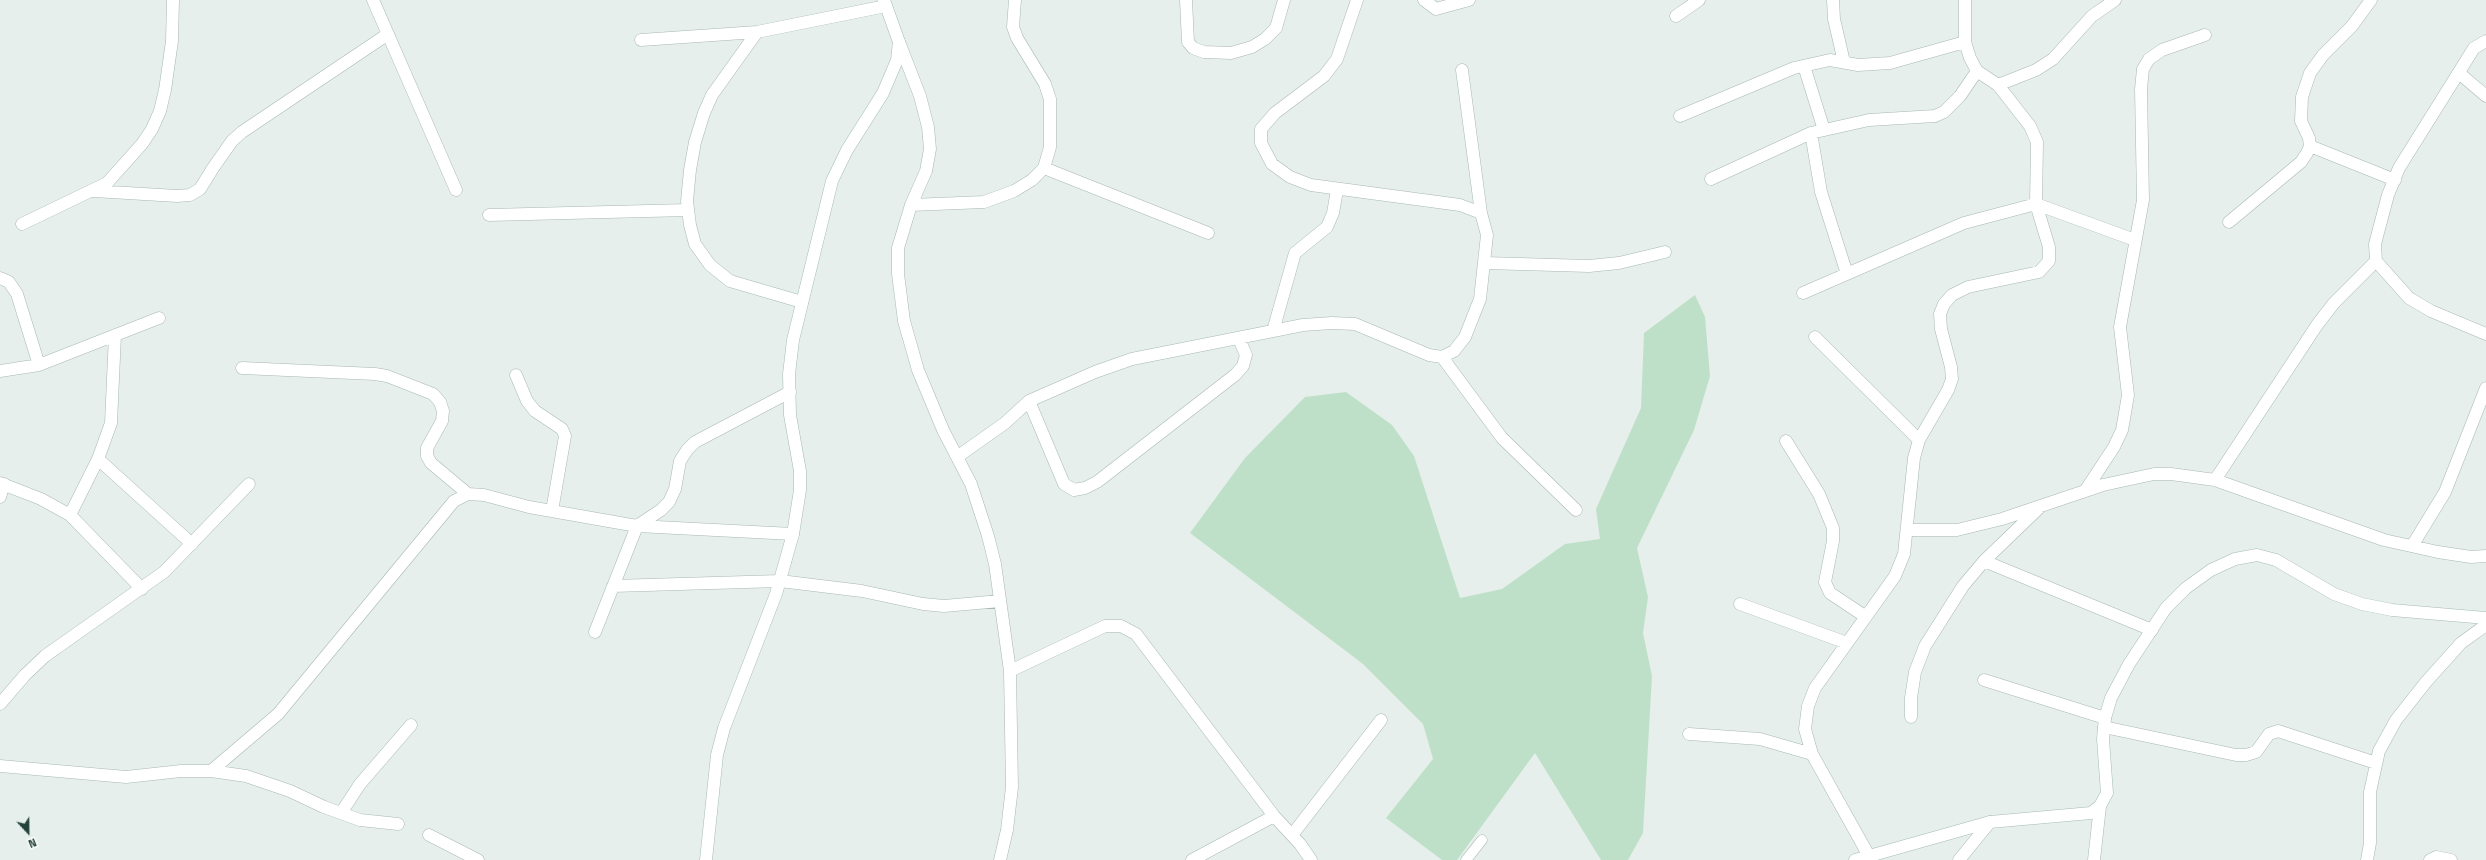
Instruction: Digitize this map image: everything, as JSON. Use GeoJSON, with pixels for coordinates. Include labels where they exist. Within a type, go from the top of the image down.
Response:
{"type":"FeatureCollection","features":[{"type":"Feature","properties":{"kind":"street"},"geometry":{"type":"LineString","coordinates":[[22,224],[94,191],[107,183],[142,144],[160,112],[172,41],[173,0]]}},
{"type":"Feature","properties":{"kind":"street"},"geometry":{"type":"LineString","coordinates":[[373,0],[456,190]]}},
{"type":"Feature","properties":{"kind":"street"},"geometry":{"type":"LineString","coordinates":[[911,205],[984,202],[1014,191],[1032,180],[1044,168],[1050,147],[1050,99],[1045,84],[1017,38],[1013,27],[1015,0]]}},
{"type":"Feature","properties":{"kind":"street"},"geometry":{"type":"LineString","coordinates":[[1186,0],[1188,42],[1193,48],[1204,52],[1231,53],[1252,47],[1265,39],[1276,28],[1284,0]]}},
{"type":"Feature","properties":{"kind":"street"},"geometry":{"type":"LineString","coordinates":[[1357,0],[1337,58],[1324,76],[1275,113],[1261,129],[1261,143],[1272,164],[1290,177],[1311,185],[1337,190],[1460,205],[1481,213]]}},
{"type":"Feature","properties":{"kind":"street"},"geometry":{"type":"LineString","coordinates":[[1424,0],[1436,9],[1469,0]]}},
{"type":"Feature","properties":{"kind":"street"},"geometry":{"type":"LineString","coordinates":[[1676,16],[1699,0]]}},
{"type":"Feature","properties":{"kind":"street"},"geometry":{"type":"LineString","coordinates":[[1832,0],[1834,19],[1844,62]]}},
{"type":"Feature","properties":{"kind":"street"},"geometry":{"type":"LineString","coordinates":[[1869,856],[1812,754],[1805,729],[1808,706],[1815,688],[1895,576],[1904,554],[1908,530],[1914,458],[1919,440],[1948,390],[1952,379],[1951,366],[1941,329],[1940,314],[1944,304],[1952,295],[1968,287],[2039,272],[2049,261],[2049,248],[2036,204],[2037,142],[2030,126],[1998,85],[1977,71],[1965,42],[1965,0]]}},
{"type":"Feature","properties":{"kind":"street"},"geometry":{"type":"LineString","coordinates":[[1998,85],[2036,70],[2054,59],[2092,16],[2114,0]]}},
{"type":"Feature","properties":{"kind":"street"},"geometry":{"type":"LineString","coordinates":[[2229,222],[2301,162],[2310,146],[2309,138],[2301,121],[2302,97],[2310,74],[2323,55],[2352,26],[2371,0]]}},
{"type":"Feature","properties":{"kind":"street"},"geometry":{"type":"LineString","coordinates":[[641,40],[757,32],[885,3],[920,96],[928,127],[930,149],[926,171],[911,205],[898,248],[898,274],[904,321],[918,370],[943,430],[971,484],[988,536],[1000,601],[1010,671],[1012,787],[1007,830],[1000,860]]}},
{"type":"Feature","properties":{"kind":"street"},"geometry":{"type":"LineString","coordinates":[[757,32],[712,95],[704,113],[695,142],[690,170],[687,201],[688,210],[695,244],[710,266],[730,281],[802,302]]}},
{"type":"Feature","properties":{"kind":"street"},"geometry":{"type":"LineString","coordinates":[[94,191],[177,196],[190,194],[200,189],[232,141],[242,132],[388,34]]}},
{"type":"Feature","properties":{"kind":"street"},"geometry":{"type":"LineString","coordinates":[[2085,491],[2114,447],[2122,430],[2128,395],[2126,371],[2120,341],[2120,327],[2143,200],[2141,89],[2143,69],[2149,59],[2162,50],[2205,35]]}},
{"type":"Feature","properties":{"kind":"street"},"geometry":{"type":"LineString","coordinates":[[2486,40],[2474,48],[2415,141],[2395,180],[2379,227],[2376,244],[2376,261],[2409,298],[2431,312],[2486,334]]}},
{"type":"Feature","properties":{"kind":"street"},"geometry":{"type":"LineString","coordinates":[[706,860],[717,755],[724,728],[780,581],[793,534],[800,490],[800,471],[790,415],[793,340],[832,181],[847,150],[883,93],[897,60],[899,42]]}},
{"type":"Feature","properties":{"kind":"street"},"geometry":{"type":"LineString","coordinates":[[1680,116],[1804,66],[1830,60],[1874,65],[1890,63],[1965,42]]}},
{"type":"Feature","properties":{"kind":"street"},"geometry":{"type":"LineString","coordinates":[[1804,66],[1824,130]]}},
{"type":"Feature","properties":{"kind":"street"},"geometry":{"type":"LineString","coordinates":[[957,457],[1005,423],[1029,401],[1095,372],[1132,359],[1303,325],[1355,324],[1423,353],[1442,357],[1454,351],[1465,337],[1480,299],[1487,235],[1486,223],[1481,213],[1462,70]]}},
{"type":"Feature","properties":{"kind":"street"},"geometry":{"type":"LineString","coordinates":[[1711,178],[1811,133],[1870,120],[1935,116],[1952,106],[1977,71]]}},
{"type":"Feature","properties":{"kind":"street"},"geometry":{"type":"LineString","coordinates":[[2459,73],[2486,96]]}},
{"type":"Feature","properties":{"kind":"street"},"geometry":{"type":"LineString","coordinates":[[1811,133],[1821,192],[1847,274]]}},
{"type":"Feature","properties":{"kind":"street"},"geometry":{"type":"LineString","coordinates":[[2310,146],[2395,180]]}},
{"type":"Feature","properties":{"kind":"street"},"geometry":{"type":"LineString","coordinates":[[1044,168],[1208,233]]}},
{"type":"Feature","properties":{"kind":"street"},"geometry":{"type":"LineString","coordinates":[[1273,331],[1296,253],[1327,227],[1333,213],[1337,190]]}},
{"type":"Feature","properties":{"kind":"street"},"geometry":{"type":"LineString","coordinates":[[1803,293],[1964,223],[2036,204],[2135,240]]}},
{"type":"Feature","properties":{"kind":"street"},"geometry":{"type":"LineString","coordinates":[[489,215],[688,210]]}},
{"type":"Feature","properties":{"kind":"street"},"geometry":{"type":"LineString","coordinates":[[1485,263],[1561,267],[1589,266],[1619,263],[1665,252]]}},
{"type":"Feature","properties":{"kind":"street"},"geometry":{"type":"LineString","coordinates":[[2215,480],[2317,325],[2334,303],[2376,261]]}},
{"type":"Feature","properties":{"kind":"street"},"geometry":{"type":"LineString","coordinates":[[0,278],[9,282],[17,294],[39,365]]}},
{"type":"Feature","properties":{"kind":"street"},"geometry":{"type":"LineString","coordinates":[[0,370],[39,365],[158,318]]}},
{"type":"Feature","properties":{"kind":"street"},"geometry":{"type":"LineString","coordinates":[[70,515],[98,459],[111,422],[113,406],[115,335]]}},
{"type":"Feature","properties":{"kind":"street"},"geometry":{"type":"LineString","coordinates":[[1815,337],[1919,440]]}},
{"type":"Feature","properties":{"kind":"street"},"geometry":{"type":"LineString","coordinates":[[1029,401],[1064,484],[1074,490],[1085,488],[1097,482],[1235,376],[1243,366],[1246,354],[1239,338]]}},
{"type":"Feature","properties":{"kind":"street"},"geometry":{"type":"LineString","coordinates":[[1442,357],[1502,438],[1576,510]]}},
{"type":"Feature","properties":{"kind":"street"},"geometry":{"type":"LineString","coordinates":[[242,368],[375,374],[387,376],[433,394],[440,402],[443,411],[442,421],[428,448],[427,456],[431,463],[468,494]]}},
{"type":"Feature","properties":{"kind":"street"},"geometry":{"type":"LineString","coordinates":[[516,375],[527,401],[535,411],[562,429],[565,436],[552,511]]}},
{"type":"Feature","properties":{"kind":"street"},"geometry":{"type":"LineString","coordinates":[[2412,546],[2445,492],[2486,388]]}},
{"type":"Feature","properties":{"kind":"street"},"geometry":{"type":"LineString","coordinates":[[595,632],[637,526],[661,510],[669,502],[674,489],[680,461],[687,450],[695,442],[790,392]]}},
{"type":"Feature","properties":{"kind":"street"},"geometry":{"type":"LineString","coordinates":[[1786,441],[1819,494],[1833,528],[1833,541],[1825,582],[1830,593],[1866,617]]}},
{"type":"Feature","properties":{"kind":"street"},"geometry":{"type":"LineString","coordinates":[[98,459],[192,544]]}},
{"type":"Feature","properties":{"kind":"street"},"geometry":{"type":"LineString","coordinates":[[1908,530],[1957,530],[2002,519],[2085,491],[2154,474],[2171,474],[2215,480],[2384,540],[2471,557],[2486,556]]}},
{"type":"Feature","properties":{"kind":"street"},"geometry":{"type":"LineString","coordinates":[[0,497],[2,484],[42,499],[70,515],[142,590]]}},
{"type":"Feature","properties":{"kind":"street"},"geometry":{"type":"LineString","coordinates":[[0,704],[25,675],[45,656],[76,632],[142,590],[164,572],[249,484]]}},
{"type":"Feature","properties":{"kind":"street"},"geometry":{"type":"LineString","coordinates":[[211,771],[278,714],[454,501],[468,494],[484,495],[552,511],[637,526],[793,534]]}},
{"type":"Feature","properties":{"kind":"street"},"geometry":{"type":"LineString","coordinates":[[1911,717],[1911,698],[1916,672],[1925,646],[1963,586],[1984,561],[2041,505]]}},
{"type":"Feature","properties":{"kind":"street"},"geometry":{"type":"LineString","coordinates":[[2094,860],[2100,806],[2107,793],[2104,723],[2111,698],[2129,664],[2166,608],[2186,588],[2205,574],[2235,559],[2256,555],[2276,560],[2334,594],[2362,604],[2392,610],[2486,618]]}},
{"type":"Feature","properties":{"kind":"street"},"geometry":{"type":"LineString","coordinates":[[1984,561],[2152,630]]}},
{"type":"Feature","properties":{"kind":"street"},"geometry":{"type":"LineString","coordinates":[[613,586],[780,581],[862,591],[923,604],[944,606],[1000,601]]}},
{"type":"Feature","properties":{"kind":"street"},"geometry":{"type":"LineString","coordinates":[[1740,604],[1847,643]]}},
{"type":"Feature","properties":{"kind":"street"},"geometry":{"type":"LineString","coordinates":[[2367,860],[2370,842],[2370,792],[2379,751],[2396,720],[2426,682],[2460,643],[2486,625]]}},
{"type":"Feature","properties":{"kind":"street"},"geometry":{"type":"LineString","coordinates":[[1010,671],[1105,626],[1121,626],[1136,634],[1274,816],[1292,835],[1311,860]]}},
{"type":"Feature","properties":{"kind":"street"},"geometry":{"type":"LineString","coordinates":[[1984,680],[2104,723],[2236,755],[2246,755],[2256,752],[2269,734],[2278,731],[2376,763]]}},
{"type":"Feature","properties":{"kind":"street"},"geometry":{"type":"LineString","coordinates":[[1292,835],[1381,720]]}},
{"type":"Feature","properties":{"kind":"street"},"geometry":{"type":"LineString","coordinates":[[341,813],[360,784],[411,725]]}},
{"type":"Feature","properties":{"kind":"street"},"geometry":{"type":"LineString","coordinates":[[1690,734],[1741,737],[1777,743],[1812,754]]}},
{"type":"Feature","properties":{"kind":"street"},"geometry":{"type":"LineString","coordinates":[[0,766],[126,777],[182,771],[211,771],[246,776],[268,782],[360,820],[398,824]]}},
{"type":"Feature","properties":{"kind":"street"},"geometry":{"type":"LineString","coordinates":[[1855,860],[1990,822],[2077,816],[2091,813],[2100,806]]}},
{"type":"Feature","properties":{"kind":"street"},"geometry":{"type":"LineString","coordinates":[[1192,860],[1216,855],[1274,816]]}},
{"type":"Feature","properties":{"kind":"street"},"geometry":{"type":"LineString","coordinates":[[1959,860],[1990,822]]}},
{"type":"Feature","properties":{"kind":"street"},"geometry":{"type":"LineString","coordinates":[[429,835],[478,860]]}},
{"type":"Feature","properties":{"kind":"street"},"geometry":{"type":"LineString","coordinates":[[2430,860],[2436,857],[2451,860]]}},
{"type":"Feature","properties":{"kind":"lane"},"geometry":{"type":"LineString","coordinates":[[1466,860],[1482,840]]}},
{"type":"Feature","properties":{"kind":"green space"},"geometry":{"type":"Polygon","coordinates":[[[1695,295],[1705,317],[1710,376],[1694,430],[1637,548],[1648,597],[1643,633],[1652,676],[1643,833],[1628,860],[1601,860],[1535,753],[1457,860],[1442,860],[1386,818],[1433,759],[1423,724],[1363,664],[1190,533],[1245,458],[1305,397],[1346,392],[1392,425],[1414,456],[1460,598],[1502,589],[1565,544],[1600,539],[1596,509],[1641,408],[1644,333],[1695,295]]]}}]}
